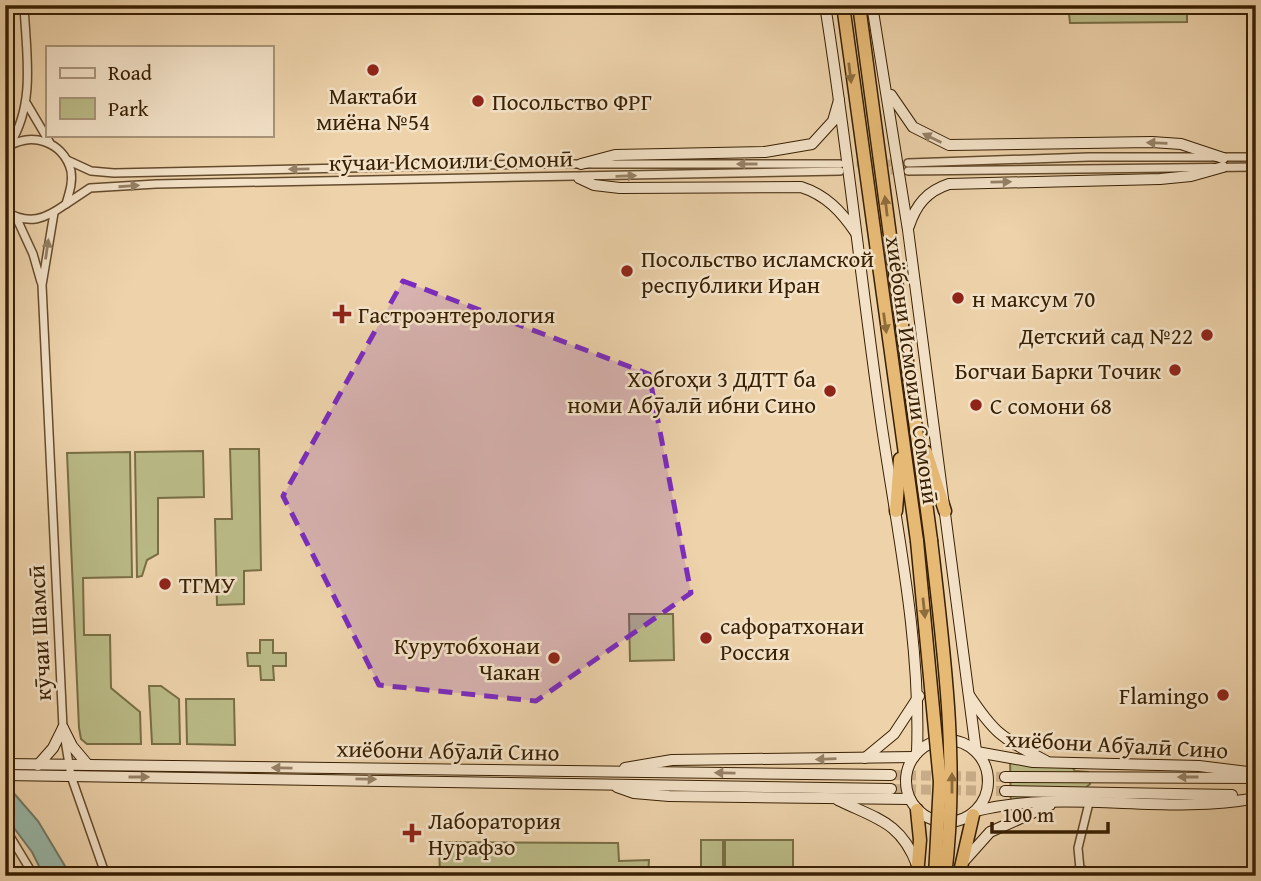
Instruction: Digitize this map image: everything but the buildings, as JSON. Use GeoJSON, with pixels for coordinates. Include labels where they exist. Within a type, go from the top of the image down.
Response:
{"type":"FeatureCollection","features":[{"type":"Feature","properties":{"kind":"highway"},"geometry":{"type":"LineString","coordinates":[[836,5],[845,20]]}},
{"type":"Feature","properties":{"kind":"highway","name":"хиёбони Исмоили Сомонӣ"},"geometry":{"type":"LineString","coordinates":[[843,5],[917,541],[940,782],[935,876]]}},
{"type":"Feature","properties":{"kind":"highway","name":"хиёбони Исмоили Сомонӣ"},"geometry":{"type":"LineString","coordinates":[[861,9],[932,540],[949,695],[952,772],[945,876]]}},
{"type":"Feature","properties":{"kind":"highway"},"geometry":{"type":"LineString","coordinates":[[916,422],[945,511]]}},
{"type":"Feature","properties":{"kind":"highway"},"geometry":{"type":"LineString","coordinates":[[896,511],[901,431]]}},
{"type":"Feature","properties":{"kind":"highway"},"geometry":{"type":"LineString","coordinates":[[917,810],[918,871]]}},
{"type":"Feature","properties":{"kind":"highway"},"geometry":{"type":"LineString","coordinates":[[960,871],[974,813]]}},
{"type":"Feature","properties":{"kind":"main road"},"geometry":{"type":"LineString","coordinates":[[611,771],[672,760],[916,755],[936,741],[946,740],[967,745],[984,761],[989,782],[987,793],[974,813],[950,823],[927,818],[909,799],[906,777],[916,755],[919,696],[840,96],[825,5]]}},
{"type":"Feature","properties":{"kind":"main road"},"geometry":{"type":"LineString","coordinates":[[872,5],[908,230],[966,692],[976,752]]}},
{"type":"Feature","properties":{"kind":"main road"},"geometry":{"type":"LineString","coordinates":[[885,80],[893,100],[913,128],[949,145],[1152,142],[1181,144],[1223,162]]}},
{"type":"Feature","properties":{"kind":"main road"},"geometry":{"type":"LineString","coordinates":[[580,164],[615,155],[765,152],[812,144],[832,121],[840,96]]}},
{"type":"Feature","properties":{"kind":"main road"},"geometry":{"type":"LineString","coordinates":[[908,230],[914,211],[926,195],[949,184],[1160,179],[1191,176],[1223,162]]}},
{"type":"Feature","properties":{"kind":"main road"},"geometry":{"type":"LineString","coordinates":[[579,178],[594,185],[620,188],[801,187],[816,192],[833,204],[858,236]]}},
{"type":"Feature","properties":{"kind":"main road"},"geometry":{"type":"LineString","coordinates":[[966,692],[992,729],[1007,741],[1050,763]]}},
{"type":"Feature","properties":{"kind":"main road"},"geometry":{"type":"LineString","coordinates":[[865,758],[894,734],[919,696]]}},
{"type":"Feature","properties":{"kind":"main road"},"geometry":{"type":"LineString","coordinates":[[63,728],[72,746],[88,765]]}},
{"type":"Feature","properties":{"kind":"main road"},"geometry":{"type":"LineString","coordinates":[[32,768],[53,748],[63,728]]}},
{"type":"Feature","properties":{"kind":"main road","name":"хиёбони Абӯалӣ Сино"},"geometry":{"type":"LineString","coordinates":[[976,752],[1050,763],[1199,766],[1256,775]]}},
{"type":"Feature","properties":{"kind":"main road","name":"хиёбони Абӯалӣ Сино"},"geometry":{"type":"LineString","coordinates":[[5,764],[69,771],[891,789]]}},
{"type":"Feature","properties":{"kind":"main road","name":"хиёбони Абӯалӣ Сино"},"geometry":{"type":"LineString","coordinates":[[69,771],[88,765],[891,775]]}},
{"type":"Feature","properties":{"kind":"main road","name":"хиёбони Абӯалӣ Сино"},"geometry":{"type":"LineString","coordinates":[[5,775],[32,768]]}},
{"type":"Feature","properties":{"kind":"main road","name":"хиёбони Абӯалӣ Сино"},"geometry":{"type":"LineString","coordinates":[[1006,777],[1256,775]]}},
{"type":"Feature","properties":{"kind":"main road"},"geometry":{"type":"LineString","coordinates":[[610,784],[634,793],[669,796],[909,799]]}},
{"type":"Feature","properties":{"kind":"main road","name":"хиёбони Абӯалӣ Сино"},"geometry":{"type":"LineString","coordinates":[[1005,791],[1256,797]]}},
{"type":"Feature","properties":{"kind":"main road","name":"хиёбони Абӯалӣ Сино"},"geometry":{"type":"LineString","coordinates":[[974,813],[1009,804],[1155,804],[1256,797]]}},
{"type":"Feature","properties":{"kind":"main road"},"geometry":{"type":"LineString","coordinates":[[835,798],[888,824],[908,841],[918,871]]}},
{"type":"Feature","properties":{"kind":"main road"},"geometry":{"type":"LineString","coordinates":[[960,871],[974,846],[990,832],[1055,803]]}},
{"type":"Feature","properties":{"kind":"street"},"geometry":{"type":"LineString","coordinates":[[7,147],[21,126],[27,104],[24,5]]}},
{"type":"Feature","properties":{"kind":"street"},"geometry":{"type":"LineString","coordinates":[[27,104],[46,136]]}},
{"type":"Feature","properties":{"kind":"street"},"geometry":{"type":"LineString","coordinates":[[5,211],[16,217],[32,220],[54,213],[66,204],[71,187],[71,173],[67,160],[46,136]]}},
{"type":"Feature","properties":{"kind":"street"},"geometry":{"type":"LineString","coordinates":[[7,147],[30,139],[51,144]]}},
{"type":"Feature","properties":{"kind":"street"},"geometry":{"type":"LineString","coordinates":[[1256,157],[1223,162],[1028,170],[908,167],[1027,159],[1223,162],[1256,167]]}},
{"type":"Feature","properties":{"kind":"street","name":"кӯчаи Исмоили Сомонӣ"},"geometry":{"type":"LineString","coordinates":[[66,204],[89,188],[156,184],[579,178],[840,167],[580,164],[114,173],[91,171],[67,160]]}},
{"type":"Feature","properties":{"kind":"street"},"geometry":{"type":"LineString","coordinates":[[686,164],[686,174]]}},
{"type":"Feature","properties":{"kind":"street"},"geometry":{"type":"LineString","coordinates":[[449,166],[449,179]]}},
{"type":"Feature","properties":{"kind":"street","name":"кӯчаи Шамсӣ"},"geometry":{"type":"LineString","coordinates":[[54,213],[42,285],[63,728],[69,771],[106,876]]}},
{"type":"Feature","properties":{"kind":"street","name":"кӯчаи Шамсӣ"},"geometry":{"type":"LineString","coordinates":[[16,217],[33,254],[42,285]]}},
{"type":"Feature","properties":{"kind":"street"},"geometry":{"type":"LineString","coordinates":[[1089,803],[1078,848],[1080,869],[1100,876]]}},
{"type":"Feature","properties":{"kind":"street"},"geometry":{"type":"LineString","coordinates":[[5,828],[34,876]]}},
{"type":"Feature","properties":{"kind":"highlighted area"},"geometry":{"type":"Polygon","coordinates":[[[403,281],[649,374],[691,593],[536,701],[379,685],[283,496],[403,281]]]}},
{"type":"Feature","properties":{"kind":"green space"},"geometry":{"type":"Polygon","coordinates":[[[1068,5],[1187,5],[1187,22],[1070,23],[1068,5]]]}},
{"type":"Feature","properties":{"kind":"green space"},"geometry":{"type":"Polygon","coordinates":[[[230,449],[259,449],[261,570],[244,571],[244,604],[217,605],[215,519],[232,519],[230,449]]]}},
{"type":"Feature","properties":{"kind":"green space"},"geometry":{"type":"Polygon","coordinates":[[[203,451],[204,497],[158,498],[158,554],[147,560],[142,576],[137,577],[135,452],[203,451]]]}},
{"type":"Feature","properties":{"kind":"green space"},"geometry":{"type":"Polygon","coordinates":[[[130,452],[132,577],[83,578],[84,635],[110,635],[111,688],[140,712],[141,744],[87,744],[81,739],[79,728],[67,453],[130,452]]]}},
{"type":"Feature","properties":{"kind":"green space"},"geometry":{"type":"Polygon","coordinates":[[[629,614],[673,614],[674,660],[630,661],[629,614]]]}},
{"type":"Feature","properties":{"kind":"green space"},"geometry":{"type":"Polygon","coordinates":[[[260,640],[273,640],[273,653],[286,653],[286,666],[273,666],[274,680],[261,680],[260,666],[248,666],[247,653],[260,653],[260,640]]]}},
{"type":"Feature","properties":{"kind":"green space"},"geometry":{"type":"Polygon","coordinates":[[[149,686],[161,686],[179,699],[180,744],[152,744],[149,686]]]}},
{"type":"Feature","properties":{"kind":"green space"},"geometry":{"type":"Polygon","coordinates":[[[186,699],[234,699],[235,745],[187,744],[186,699]]]}},
{"type":"Feature","properties":{"kind":"green space"},"geometry":{"type":"Polygon","coordinates":[[[1010,758],[1067,760],[1075,771],[1088,772],[1090,784],[1054,807],[1011,809],[1010,758]]]}},
{"type":"Feature","properties":{"kind":"green space"},"geometry":{"type":"Polygon","coordinates":[[[701,840],[723,840],[723,876],[701,876],[701,840]]]}},
{"type":"Feature","properties":{"kind":"green space"},"geometry":{"type":"Polygon","coordinates":[[[725,840],[793,840],[793,876],[725,876],[725,840]]]}},
{"type":"Feature","properties":{"kind":"green space"},"geometry":{"type":"Polygon","coordinates":[[[439,842],[618,843],[619,861],[649,860],[648,876],[440,876],[439,842]]]}},
{"type":"Feature","properties":{"kind":"shaded area"},"geometry":{"type":"Polygon","coordinates":[[[5,783],[38,821],[71,876],[44,876],[32,852],[5,816],[5,783]]]}},
{"type":"Feature","properties":{"kind":"tunnel"},"geometry":{"type":"LineString","coordinates":[[846,164],[900,163]]}},
{"type":"Feature","properties":{"kind":"tunnel"},"geometry":{"type":"LineString","coordinates":[[880,171],[908,171]]}},
{"type":"Feature","properties":{"kind":"tunnel"},"geometry":{"type":"LineString","coordinates":[[891,775],[1005,777]]}},
{"type":"Feature","properties":{"kind":"tunnel"},"geometry":{"type":"LineString","coordinates":[[891,789],[1005,791]]}},
{"type":"Feature","properties":{"kind":"place","name":"Мактаби миёна №54"},"geometry":{"type":"Point","coordinates":[373,70]}},
{"type":"Feature","properties":{"kind":"place","name":"Посольство ФРГ"},"geometry":{"type":"Point","coordinates":[478,101]}},
{"type":"Feature","properties":{"kind":"place","name":"Посольство исламской республики Иран"},"geometry":{"type":"Point","coordinates":[627,271]}},
{"type":"Feature","properties":{"kind":"place","name":"н максум 70"},"geometry":{"type":"Point","coordinates":[958,298]}},
{"type":"Feature","properties":{"kind":"place","name":"Гастроэнтерология"},"geometry":{"type":"Point","coordinates":[342,314]}},
{"type":"Feature","properties":{"kind":"place","name":"Детский сад №22"},"geometry":{"type":"Point","coordinates":[1207,335]}},
{"type":"Feature","properties":{"kind":"place","name":"Богчаи Барки Точик"},"geometry":{"type":"Point","coordinates":[1175,370]}},
{"type":"Feature","properties":{"kind":"place","name":"Хобгоҳи 3 ДДТТ ба номи Абӯалӣ ибни Сино"},"geometry":{"type":"Point","coordinates":[830,391]}},
{"type":"Feature","properties":{"kind":"place","name":"С сомони 68"},"geometry":{"type":"Point","coordinates":[976,405]}},
{"type":"Feature","properties":{"kind":"place","name":"ТГМУ"},"geometry":{"type":"Point","coordinates":[165,584]}},
{"type":"Feature","properties":{"kind":"place","name":"сафоратхонаи Россия"},"geometry":{"type":"Point","coordinates":[706,638]}},
{"type":"Feature","properties":{"kind":"place","name":"Курутобхонаи Чакан"},"geometry":{"type":"Point","coordinates":[554,658]}},
{"type":"Feature","properties":{"kind":"place","name":"Flamingo"},"geometry":{"type":"Point","coordinates":[1223,695]}},
{"type":"Feature","properties":{"kind":"place","name":"Лаборатория Нурафзо"},"geometry":{"type":"Point","coordinates":[412,833]}}]}
